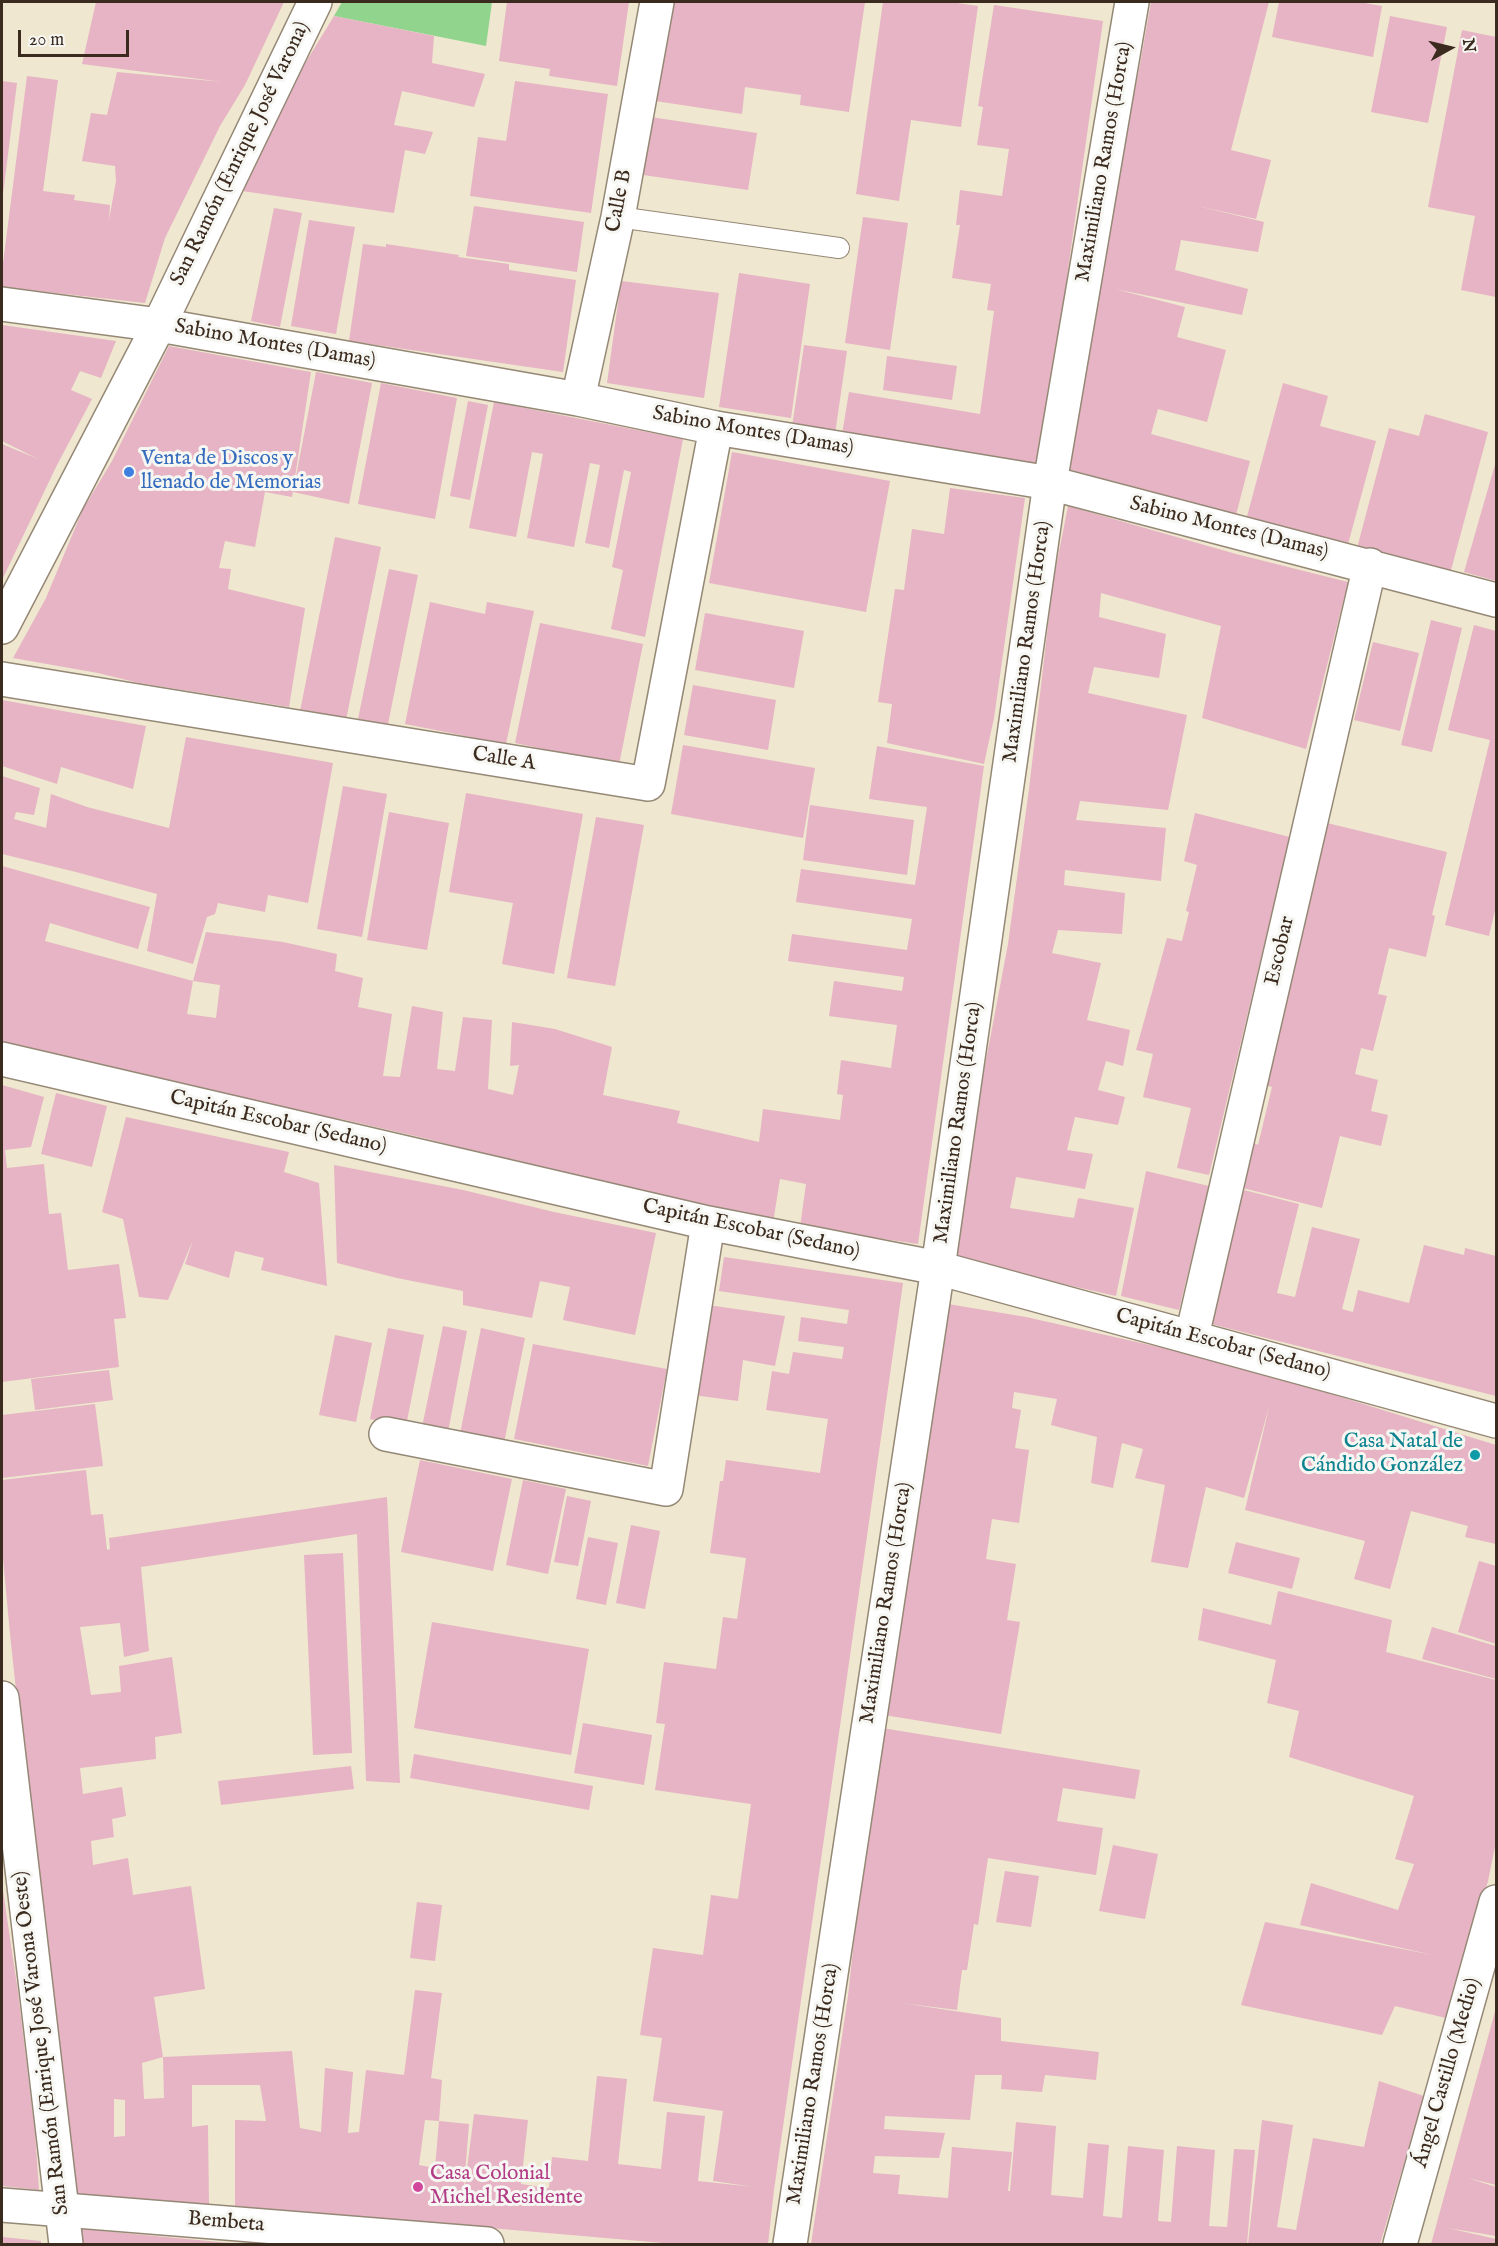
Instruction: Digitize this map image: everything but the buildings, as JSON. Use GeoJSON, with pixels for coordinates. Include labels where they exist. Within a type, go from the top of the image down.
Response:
{"type":"FeatureCollection","features":[{"type":"Feature","properties":{"kind":"street","name":"San Ramón (Enrique José Varona)"},"geometry":{"type":"LineString","coordinates":[[2,627],[159,325],[315,2]]}},
{"type":"Feature","properties":{"kind":"street","name":"Calle B"},"geometry":{"type":"LineString","coordinates":[[578,399],[618,217],[657,2]]}},
{"type":"Feature","properties":{"kind":"street","name":"Maximiliano Ramos (Horca)"},"geometry":{"type":"LineString","coordinates":[[789,2244],[938,1268],[1050,483],[1130,2]]}},
{"type":"Feature","properties":{"kind":"street","name":"Sabino Montes (Damas)"},"geometry":{"type":"LineString","coordinates":[[2,304],[159,325],[578,399],[716,428],[1050,483],[1497,600]]}},
{"type":"Feature","properties":{"kind":"street","name":"Calle A"},"geometry":{"type":"LineString","coordinates":[[2,679],[648,784],[716,428]]}},
{"type":"Feature","properties":{"kind":"street","name":"Escobar"},"geometry":{"type":"LineString","coordinates":[[1192,1336],[1370,566]]}},
{"type":"Feature","properties":{"kind":"street","name":"Capitán Escobar (Sedano)"},"geometry":{"type":"LineString","coordinates":[[2,1059],[708,1223],[938,1268],[1497,1421]]}},
{"type":"Feature","properties":{"kind":"street"},"geometry":{"type":"LineString","coordinates":[[386,1434],[666,1489],[708,1223]]}},
{"type":"Feature","properties":{"kind":"street","name":"San Ramón (Enrique José Varona Oeste)"},"geometry":{"type":"LineString","coordinates":[[2,1698],[66,2244]]}},
{"type":"Feature","properties":{"kind":"street","name":"Ángel Castillo (Medio)"},"geometry":{"type":"LineString","coordinates":[[1400,2244],[1497,1902]]}},
{"type":"Feature","properties":{"kind":"street","name":"Bembeta"},"geometry":{"type":"LineString","coordinates":[[2,2205],[487,2244]]}},
{"type":"Feature","properties":{"kind":"lane"},"geometry":{"type":"LineString","coordinates":[[618,217],[839,248]]}},
{"type":"Feature","properties":{"kind":"green space"},"geometry":{"type":"Polygon","coordinates":[[[342,2],[492,2],[486,46],[334,16],[342,2]]]}},
{"type":"Feature","properties":{"kind":"place","name":"Venta de Discos y llenado de Memorias"},"geometry":{"type":"Point","coordinates":[129,472]}},
{"type":"Feature","properties":{"kind":"place","name":"Casa Natal de Cándido González"},"geometry":{"type":"Point","coordinates":[1475,1455]}},
{"type":"Feature","properties":{"kind":"place","name":"Casa Colonial Michel Residente"},"geometry":{"type":"Point","coordinates":[418,2187]}}]}
